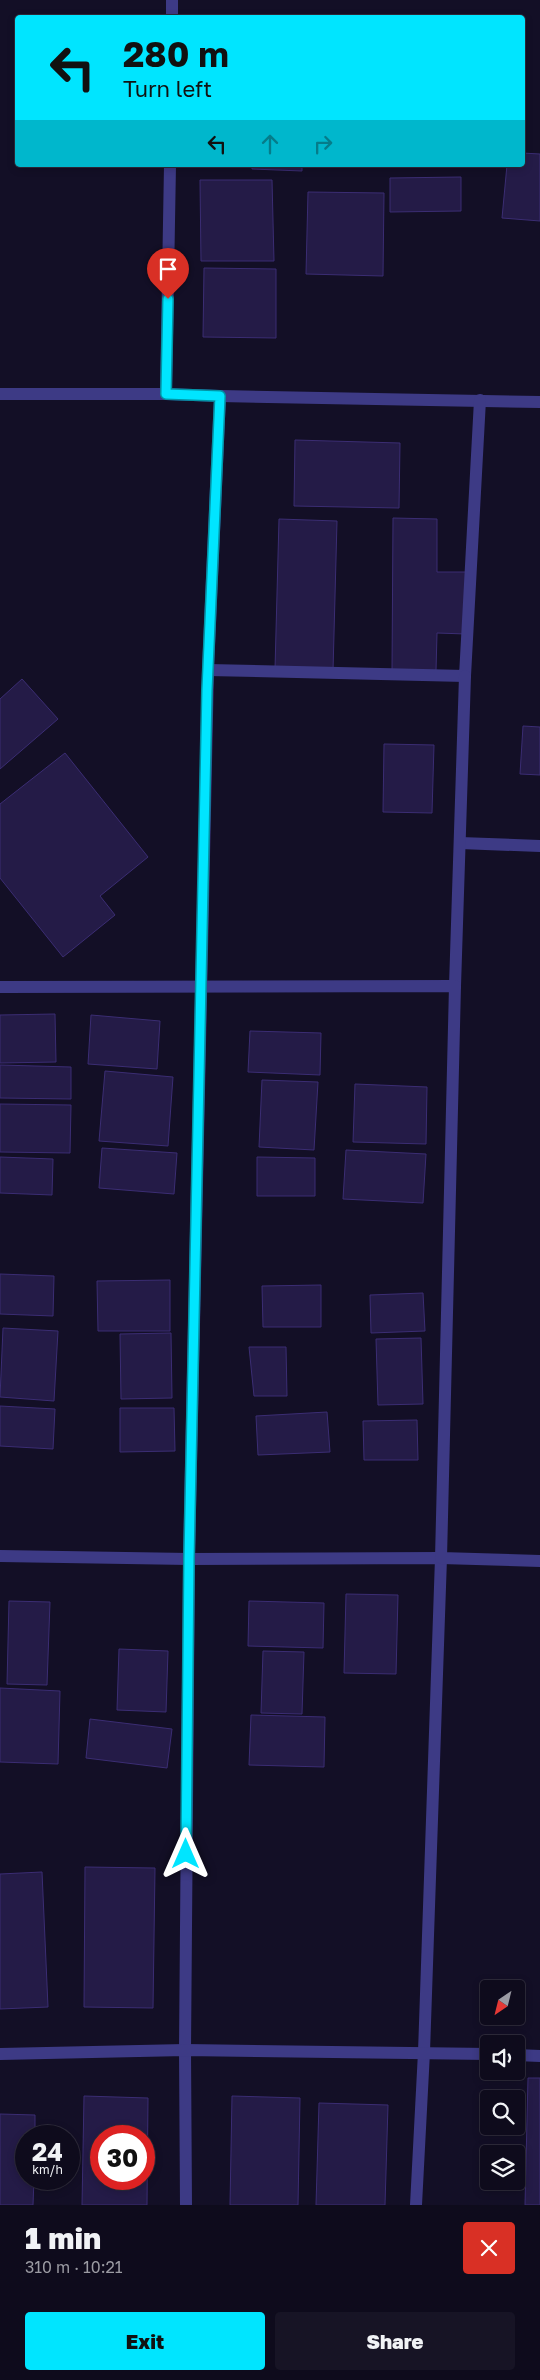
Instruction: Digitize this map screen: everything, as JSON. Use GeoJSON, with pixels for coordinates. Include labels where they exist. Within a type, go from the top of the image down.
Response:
{"type":"FeatureCollection","features":[{"type":"Feature","properties":{"kind":"street"},"geometry":{"type":"LineString","coordinates":[[172,0],[172,15]]}},
{"type":"Feature","properties":{"kind":"street"},"geometry":{"type":"LineString","coordinates":[[166,394],[170,167]]}},
{"type":"Feature","properties":{"kind":"street"},"geometry":{"type":"LineString","coordinates":[[0,394],[166,394],[540,402]]}},
{"type":"Feature","properties":{"kind":"street"},"geometry":{"type":"LineString","coordinates":[[186,2205],[185,2050],[189,1559],[208,670],[220,396]]}},
{"type":"Feature","properties":{"kind":"street"},"geometry":{"type":"LineString","coordinates":[[416,2205],[424,2052],[441,1558],[455,986],[465,676],[480,400]]}},
{"type":"Feature","properties":{"kind":"street"},"geometry":{"type":"LineString","coordinates":[[208,670],[465,676]]}},
{"type":"Feature","properties":{"kind":"street"},"geometry":{"type":"LineString","coordinates":[[460,843],[540,846]]}},
{"type":"Feature","properties":{"kind":"street"},"geometry":{"type":"LineString","coordinates":[[0,988],[455,986]]}},
{"type":"Feature","properties":{"kind":"street"},"geometry":{"type":"LineString","coordinates":[[0,1556],[189,1559],[441,1558],[540,1561]]}},
{"type":"Feature","properties":{"kind":"street"},"geometry":{"type":"LineString","coordinates":[[0,2054],[185,2050],[480,2054]]}},
{"type":"Feature","properties":{"kind":"street"},"geometry":{"type":"LineString","coordinates":[[525,2055],[540,2056]]}},
{"type":"Feature","properties":{"kind":"building"},"geometry":{"type":"Polygon","coordinates":[[[525,153],[540,154],[540,221],[502,218],[507,167],[525,167],[525,153]]]}},
{"type":"Feature","properties":{"kind":"building"},"geometry":{"type":"Polygon","coordinates":[[[252,167],[302,167],[302,171],[252,169],[252,167]]]}},
{"type":"Feature","properties":{"kind":"building"},"geometry":{"type":"Polygon","coordinates":[[[461,177],[461,211],[390,212],[390,178],[461,177]]]}},
{"type":"Feature","properties":{"kind":"building"},"geometry":{"type":"Polygon","coordinates":[[[200,180],[272,180],[274,261],[201,261],[200,180]]]}},
{"type":"Feature","properties":{"kind":"building"},"geometry":{"type":"Polygon","coordinates":[[[308,192],[384,193],[383,276],[306,274],[308,192]]]}},
{"type":"Feature","properties":{"kind":"building"},"geometry":{"type":"Polygon","coordinates":[[[204,268],[276,269],[276,338],[203,337],[204,268]]]}},
{"type":"Feature","properties":{"kind":"building"},"geometry":{"type":"Polygon","coordinates":[[[295,440],[400,443],[399,508],[294,506],[295,440]]]}},
{"type":"Feature","properties":{"kind":"building"},"geometry":{"type":"Polygon","coordinates":[[[393,518],[437,519],[437,572],[466,572],[466,634],[437,633],[436,671],[392,671],[393,518]]]}},
{"type":"Feature","properties":{"kind":"building"},"geometry":{"type":"Polygon","coordinates":[[[279,519],[337,521],[333,671],[275,669],[279,519]]]}},
{"type":"Feature","properties":{"kind":"building"},"geometry":{"type":"Polygon","coordinates":[[[22,679],[58,719],[0,769],[0,699],[22,679]]]}},
{"type":"Feature","properties":{"kind":"building"},"geometry":{"type":"Polygon","coordinates":[[[523,726],[540,727],[540,775],[520,774],[523,726]]]}},
{"type":"Feature","properties":{"kind":"building"},"geometry":{"type":"Polygon","coordinates":[[[384,744],[434,745],[432,813],[383,812],[384,744]]]}},
{"type":"Feature","properties":{"kind":"building"},"geometry":{"type":"Polygon","coordinates":[[[65,753],[148,857],[100,896],[115,915],[63,957],[0,878],[0,804],[65,753]]]}},
{"type":"Feature","properties":{"kind":"building"},"geometry":{"type":"Polygon","coordinates":[[[55,1014],[56,1062],[0,1063],[0,1015],[55,1014]]]}},
{"type":"Feature","properties":{"kind":"building"},"geometry":{"type":"Polygon","coordinates":[[[91,1015],[160,1021],[157,1069],[88,1064],[91,1015]]]}},
{"type":"Feature","properties":{"kind":"building"},"geometry":{"type":"Polygon","coordinates":[[[250,1031],[321,1033],[320,1075],[248,1072],[250,1031]]]}},
{"type":"Feature","properties":{"kind":"building"},"geometry":{"type":"Polygon","coordinates":[[[0,1065],[71,1067],[71,1099],[0,1098],[0,1065]]]}},
{"type":"Feature","properties":{"kind":"building"},"geometry":{"type":"Polygon","coordinates":[[[105,1071],[173,1077],[168,1146],[99,1141],[105,1071]]]}},
{"type":"Feature","properties":{"kind":"building"},"geometry":{"type":"Polygon","coordinates":[[[262,1080],[318,1082],[314,1150],[259,1147],[262,1080]]]}},
{"type":"Feature","properties":{"kind":"building"},"geometry":{"type":"Polygon","coordinates":[[[355,1084],[427,1087],[426,1144],[353,1142],[355,1084]]]}},
{"type":"Feature","properties":{"kind":"building"},"geometry":{"type":"Polygon","coordinates":[[[0,1104],[71,1105],[70,1153],[0,1152],[0,1104]]]}},
{"type":"Feature","properties":{"kind":"building"},"geometry":{"type":"Polygon","coordinates":[[[102,1148],[177,1153],[174,1194],[99,1188],[102,1148]]]}},
{"type":"Feature","properties":{"kind":"building"},"geometry":{"type":"Polygon","coordinates":[[[346,1150],[426,1154],[423,1203],[343,1199],[346,1150]]]}},
{"type":"Feature","properties":{"kind":"building"},"geometry":{"type":"Polygon","coordinates":[[[0,1157],[53,1159],[52,1195],[0,1193],[0,1157]]]}},
{"type":"Feature","properties":{"kind":"building"},"geometry":{"type":"Polygon","coordinates":[[[257,1157],[315,1158],[315,1196],[257,1196],[257,1157]]]}},
{"type":"Feature","properties":{"kind":"building"},"geometry":{"type":"Polygon","coordinates":[[[0,1274],[54,1276],[53,1316],[0,1314],[0,1274]]]}},
{"type":"Feature","properties":{"kind":"building"},"geometry":{"type":"Polygon","coordinates":[[[170,1280],[170,1331],[98,1331],[97,1281],[170,1280]]]}},
{"type":"Feature","properties":{"kind":"building"},"geometry":{"type":"Polygon","coordinates":[[[321,1285],[321,1327],[263,1327],[262,1286],[321,1285]]]}},
{"type":"Feature","properties":{"kind":"building"},"geometry":{"type":"Polygon","coordinates":[[[423,1293],[425,1331],[371,1333],[370,1295],[423,1293]]]}},
{"type":"Feature","properties":{"kind":"building"},"geometry":{"type":"Polygon","coordinates":[[[3,1328],[58,1331],[54,1401],[0,1397],[3,1328]]]}},
{"type":"Feature","properties":{"kind":"building"},"geometry":{"type":"Polygon","coordinates":[[[171,1333],[172,1398],[121,1399],[120,1334],[171,1333]]]}},
{"type":"Feature","properties":{"kind":"building"},"geometry":{"type":"Polygon","coordinates":[[[421,1338],[423,1404],[378,1405],[376,1339],[421,1338]]]}},
{"type":"Feature","properties":{"kind":"building"},"geometry":{"type":"Polygon","coordinates":[[[249,1347],[286,1347],[287,1396],[254,1396],[249,1347]]]}},
{"type":"Feature","properties":{"kind":"building"},"geometry":{"type":"Polygon","coordinates":[[[0,1406],[55,1409],[53,1449],[0,1446],[0,1406]]]}},
{"type":"Feature","properties":{"kind":"building"},"geometry":{"type":"Polygon","coordinates":[[[120,1408],[174,1408],[175,1451],[120,1452],[120,1408]]]}},
{"type":"Feature","properties":{"kind":"building"},"geometry":{"type":"Polygon","coordinates":[[[327,1412],[330,1452],[258,1455],[256,1416],[327,1412]]]}},
{"type":"Feature","properties":{"kind":"building"},"geometry":{"type":"Polygon","coordinates":[[[417,1420],[418,1460],[364,1460],[363,1421],[417,1420]]]}},
{"type":"Feature","properties":{"kind":"building"},"geometry":{"type":"Polygon","coordinates":[[[346,1594],[398,1595],[396,1674],[344,1673],[346,1594]]]}},
{"type":"Feature","properties":{"kind":"building"},"geometry":{"type":"Polygon","coordinates":[[[9,1601],[50,1602],[47,1685],[7,1684],[9,1601]]]}},
{"type":"Feature","properties":{"kind":"building"},"geometry":{"type":"Polygon","coordinates":[[[249,1601],[324,1603],[323,1648],[248,1646],[249,1601]]]}},
{"type":"Feature","properties":{"kind":"building"},"geometry":{"type":"Polygon","coordinates":[[[119,1649],[168,1651],[166,1712],[117,1710],[119,1649]]]}},
{"type":"Feature","properties":{"kind":"building"},"geometry":{"type":"Polygon","coordinates":[[[263,1651],[304,1652],[302,1714],[261,1713],[263,1651]]]}},
{"type":"Feature","properties":{"kind":"building"},"geometry":{"type":"Polygon","coordinates":[[[0,1688],[60,1691],[58,1764],[0,1762],[0,1688]]]}},
{"type":"Feature","properties":{"kind":"building"},"geometry":{"type":"Polygon","coordinates":[[[251,1715],[325,1717],[324,1767],[249,1765],[251,1715]]]}},
{"type":"Feature","properties":{"kind":"building"},"geometry":{"type":"Polygon","coordinates":[[[90,1719],[172,1729],[167,1768],[86,1758],[90,1719]]]}},
{"type":"Feature","properties":{"kind":"building"},"geometry":{"type":"Polygon","coordinates":[[[85,1867],[155,1868],[153,2008],[84,2007],[85,1867]]]}},
{"type":"Feature","properties":{"kind":"building"},"geometry":{"type":"Polygon","coordinates":[[[42,1872],[48,2007],[0,2009],[0,1874],[42,1872]]]}},
{"type":"Feature","properties":{"kind":"building"},"geometry":{"type":"Polygon","coordinates":[[[528,2078],[540,2078],[540,2205],[525,2205],[528,2078]]]}},
{"type":"Feature","properties":{"kind":"building"},"geometry":{"type":"Polygon","coordinates":[[[84,2096],[148,2098],[148,2125],[90,2125],[90,2190],[147,2190],[147,2205],[82,2205],[84,2096]]]}},
{"type":"Feature","properties":{"kind":"building"},"geometry":{"type":"Polygon","coordinates":[[[232,2096],[300,2098],[298,2205],[230,2205],[232,2096]]]}},
{"type":"Feature","properties":{"kind":"building"},"geometry":{"type":"Polygon","coordinates":[[[319,2103],[388,2105],[385,2205],[316,2205],[319,2103]]]}},
{"type":"Feature","properties":{"kind":"building"},"geometry":{"type":"Polygon","coordinates":[[[0,2114],[35,2115],[35,2125],[15,2125],[15,2190],[34,2190],[33,2205],[0,2205],[0,2114]]]}},
{"type":"Feature","properties":{"kind":"route"},"geometry":{"type":"LineString","coordinates":[[168,299],[166,394],[220,396],[207,690],[189,1559],[186,1854]]}}]}
